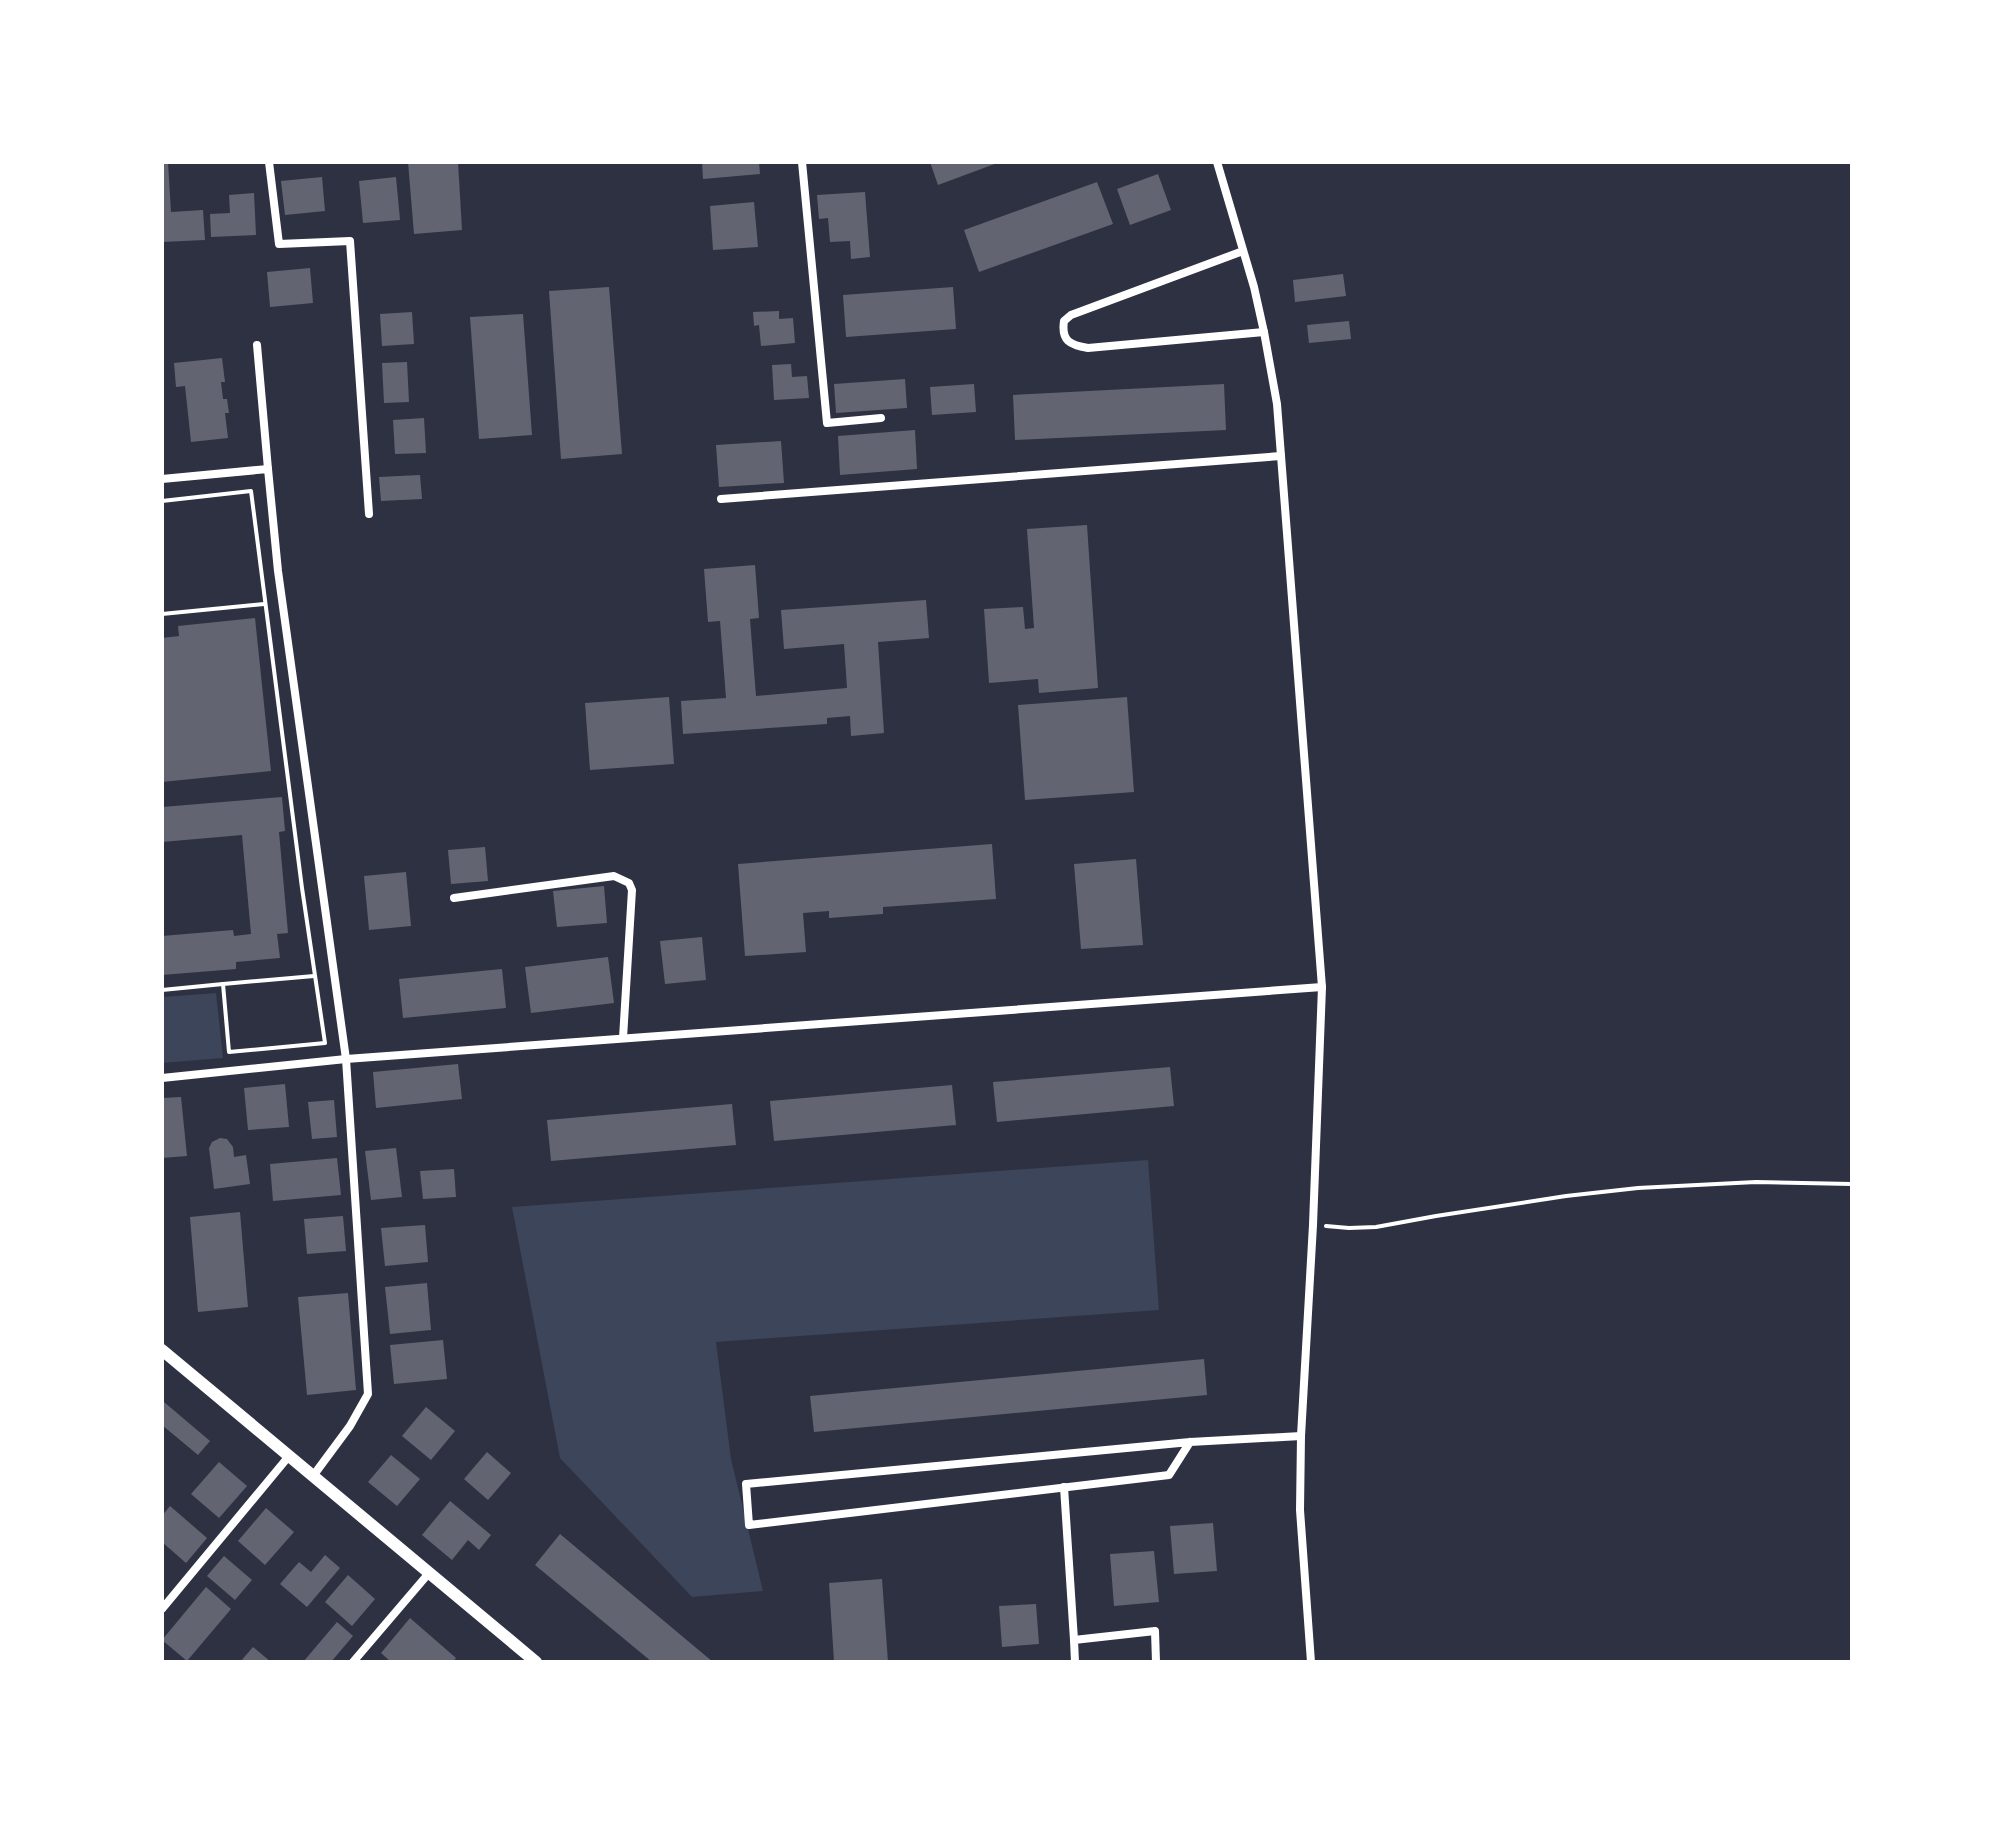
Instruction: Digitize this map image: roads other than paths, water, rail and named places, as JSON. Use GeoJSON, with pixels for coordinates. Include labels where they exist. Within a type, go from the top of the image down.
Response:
{"type":"FeatureCollection","features":[{"type":"Feature","properties":{"kind":"street"},"geometry":{"type":"LineString","coordinates":[[269,162],[279,244],[350,241],[369,514]]}},
{"type":"Feature","properties":{"kind":"street"},"geometry":{"type":"LineString","coordinates":[[802,162],[827,423],[881,418]]}},
{"type":"Feature","properties":{"kind":"street"},"geometry":{"type":"LineString","coordinates":[[1217,162],[1264,332],[1277,404],[1322,987],[1301,1436],[1300,1510],[1311,1662]]}},
{"type":"Feature","properties":{"kind":"street"},"geometry":{"type":"LineString","coordinates":[[1243,251],[1071,315],[1064,321],[1062,330],[1066,340],[1074,346],[1088,348],[1264,332]]}},
{"type":"Feature","properties":{"kind":"street"},"geometry":{"type":"LineString","coordinates":[[257,345],[278,571],[346,1059],[368,1394],[350,1426],[313,1476]]}},
{"type":"Feature","properties":{"kind":"street"},"geometry":{"type":"LineString","coordinates":[[721,499],[1281,456]]}},
{"type":"Feature","properties":{"kind":"street"},"geometry":{"type":"LineString","coordinates":[[162,479],[268,469]]}},
{"type":"Feature","properties":{"kind":"street"},"geometry":{"type":"LineString","coordinates":[[454,898],[614,876],[629,883],[632,890],[623,1038]]}},
{"type":"Feature","properties":{"kind":"street"},"geometry":{"type":"LineString","coordinates":[[162,1078],[346,1059],[1322,987]]}},
{"type":"Feature","properties":{"kind":"street"},"geometry":{"type":"LineString","coordinates":[[162,1350],[536,1662]]}},
{"type":"Feature","properties":{"kind":"street"},"geometry":{"type":"LineString","coordinates":[[1190,1442],[1169,1475],[749,1525],[746,1484],[1190,1442],[1301,1436]]}},
{"type":"Feature","properties":{"kind":"street"},"geometry":{"type":"LineString","coordinates":[[162,1609],[289,1456]]}},
{"type":"Feature","properties":{"kind":"street"},"geometry":{"type":"LineString","coordinates":[[1064,1487],[1075,1662]]}},
{"type":"Feature","properties":{"kind":"street"},"geometry":{"type":"LineString","coordinates":[[353,1662],[429,1573]]}},
{"type":"Feature","properties":{"kind":"street"},"geometry":{"type":"LineString","coordinates":[[1074,1640],[1155,1631],[1156,1662]]}}]}
